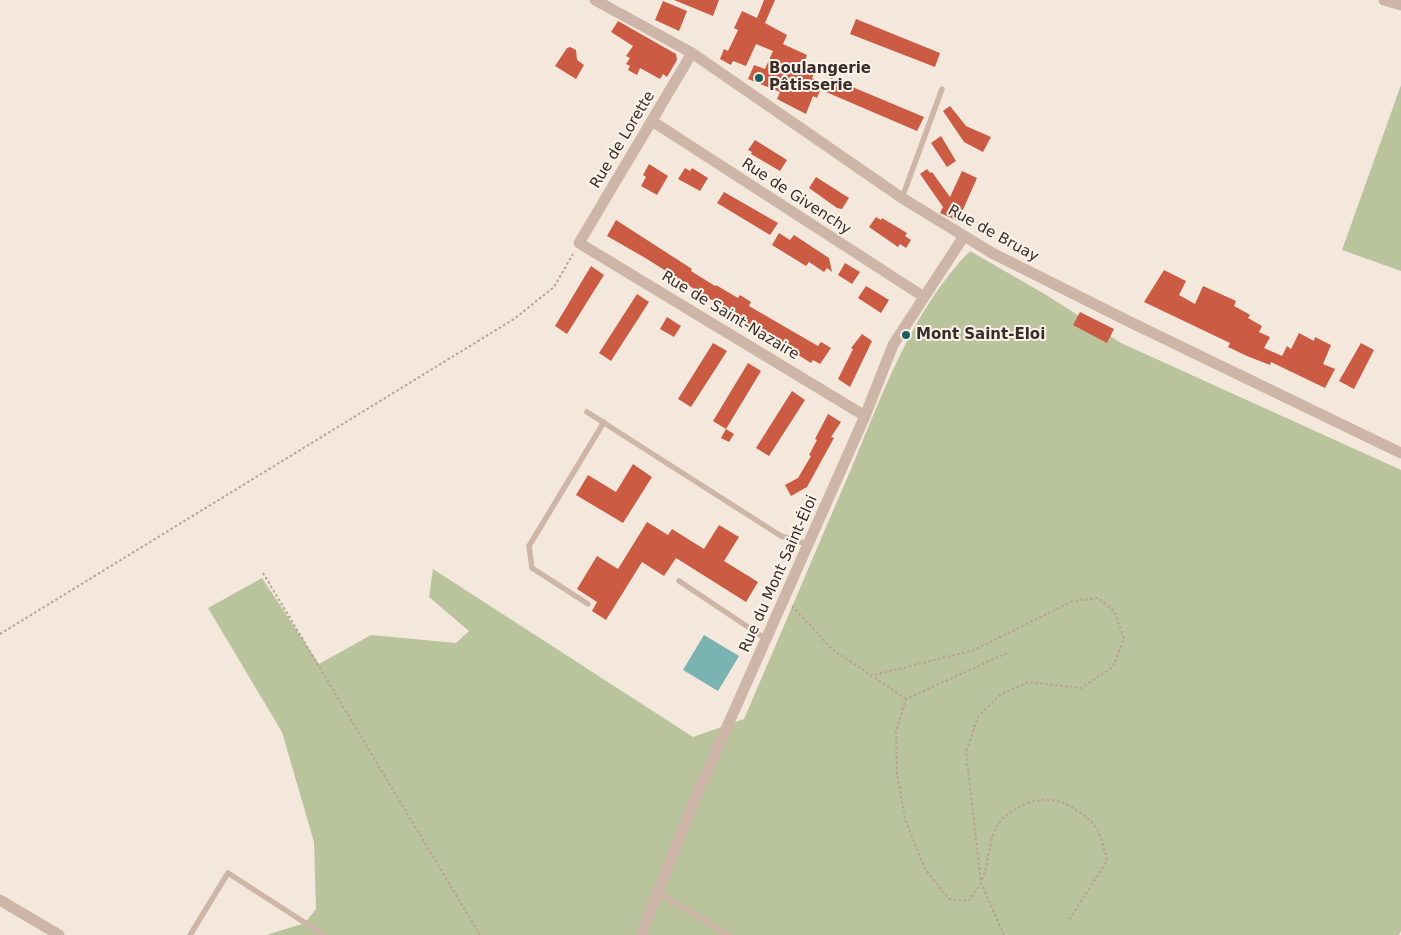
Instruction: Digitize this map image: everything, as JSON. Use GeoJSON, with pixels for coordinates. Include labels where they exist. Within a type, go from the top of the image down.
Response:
{"type":"FeatureCollection","features":[{"type":"Feature","properties":{"kind":"street","name":"Rue de Bruay"},"geometry":{"type":"LineString","coordinates":[[594,0],[692,53],[902,198],[992,253],[1132,324],[1401,453]]}},
{"type":"Feature","properties":{"kind":"street"},"geometry":{"type":"LineString","coordinates":[[1384,0],[1401,5]]}},
{"type":"Feature","properties":{"kind":"street","name":"Rue de Lorette"},"geometry":{"type":"LineString","coordinates":[[579,243],[692,53]]}},
{"type":"Feature","properties":{"kind":"street","name":"Rue de Givenchy"},"geometry":{"type":"LineString","coordinates":[[652,121],[924,297]]}},
{"type":"Feature","properties":{"kind":"street","name":"Rue du Mont Saint-Éloi"},"geometry":{"type":"LineString","coordinates":[[641,935],[691,808],[865,416],[893,345],[964,236]]}},
{"type":"Feature","properties":{"kind":"street","name":"Rue de Saint-Nazaire"},"geometry":{"type":"LineString","coordinates":[[579,243],[865,416]]}},
{"type":"Feature","properties":{"kind":"street"},"geometry":{"type":"LineString","coordinates":[[0,900],[59,935]]}},
{"type":"Feature","properties":{"kind":"lane"},"geometry":{"type":"LineString","coordinates":[[902,198],[942,89]]}},
{"type":"Feature","properties":{"kind":"lane"},"geometry":{"type":"LineString","coordinates":[[587,412],[780,536],[807,544]]}},
{"type":"Feature","properties":{"kind":"lane"},"geometry":{"type":"LineString","coordinates":[[588,604],[532,568],[529,546],[604,422]]}},
{"type":"Feature","properties":{"kind":"lane"},"geometry":{"type":"LineString","coordinates":[[679,581],[766,639]]}},
{"type":"Feature","properties":{"kind":"lane"},"geometry":{"type":"LineString","coordinates":[[190,935],[228,873],[324,935]]}},
{"type":"Feature","properties":{"kind":"lane"},"geometry":{"type":"LineString","coordinates":[[658,892],[728,935]]}},
{"type":"Feature","properties":{"kind":"path"},"geometry":{"type":"LineString","coordinates":[[0,634],[514,319],[554,287],[579,243]]}},
{"type":"Feature","properties":{"kind":"path"},"geometry":{"type":"LineString","coordinates":[[263,573],[480,935]]}},
{"type":"Feature","properties":{"kind":"path"},"geometry":{"type":"LineString","coordinates":[[784,597],[832,649],[906,699]]}},
{"type":"Feature","properties":{"kind":"path"},"geometry":{"type":"LineString","coordinates":[[870,676],[974,650],[1073,600],[1098,598],[1114,611],[1124,638],[1113,667],[1081,688],[1029,682],[1001,694],[978,717],[966,752],[980,884],[1004,935]]}},
{"type":"Feature","properties":{"kind":"path"},"geometry":{"type":"LineString","coordinates":[[1007,653],[906,699],[896,732],[896,774],[905,819],[924,869],[949,899],[968,902],[980,884],[992,834],[1009,810],[1038,799],[1061,802],[1089,817],[1102,835],[1107,861],[1069,920]]}},
{"type":"Feature","properties":{"kind":"green space"},"geometry":{"type":"Polygon","coordinates":[[[1401,85],[1401,271],[1342,250],[1401,85]]]}},
{"type":"Feature","properties":{"kind":"green space"},"geometry":{"type":"Polygon","coordinates":[[[970,251],[1048,296],[1121,343],[1401,470],[1401,931],[1399,935],[266,935],[305,923],[316,909],[314,842],[282,732],[208,608],[262,578],[319,664],[371,635],[456,643],[469,631],[429,597],[433,569],[693,737],[744,719],[887,382],[931,299],[970,251]]]}},
{"type":"Feature","properties":{"kind":"water"},"geometry":{"type":"Polygon","coordinates":[[[704,635],[739,656],[718,691],[683,670],[704,635]]]}},
{"type":"Feature","properties":{"kind":"building"},"geometry":{"type":"Polygon","coordinates":[[[674,0],[719,0],[713,16],[674,0]]]}},
{"type":"Feature","properties":{"kind":"building"},"geometry":{"type":"Polygon","coordinates":[[[764,0],[775,0],[765,23],[787,35],[783,44],[807,55],[804,64],[816,69],[812,78],[823,83],[817,98],[813,96],[806,114],[777,99],[780,92],[748,79],[754,65],[765,69],[773,51],[756,44],[746,66],[733,61],[731,65],[720,59],[724,49],[728,51],[738,30],[734,28],[742,11],[757,18],[764,0]]]}},
{"type":"Feature","properties":{"kind":"building"},"geometry":{"type":"Polygon","coordinates":[[[663,1],[687,11],[679,31],[655,20],[663,1]]]}},
{"type":"Feature","properties":{"kind":"building"},"geometry":{"type":"Polygon","coordinates":[[[856,19],[940,53],[935,67],[850,34],[856,19]]]}},
{"type":"Feature","properties":{"kind":"building"},"geometry":{"type":"Polygon","coordinates":[[[618,21],[676,54],[677,60],[667,77],[663,74],[660,79],[640,68],[637,75],[628,70],[630,66],[626,64],[630,58],[626,56],[633,46],[611,32],[618,21]]]}},
{"type":"Feature","properties":{"kind":"building"},"geometry":{"type":"Polygon","coordinates":[[[570,47],[576,50],[577,60],[584,65],[576,79],[555,66],[567,48],[570,47]]]}},
{"type":"Feature","properties":{"kind":"building"},"geometry":{"type":"Polygon","coordinates":[[[831,78],[924,117],[917,131],[826,92],[831,78]]]}},
{"type":"Feature","properties":{"kind":"building"},"geometry":{"type":"Polygon","coordinates":[[[950,106],[966,126],[991,137],[983,152],[964,142],[943,111],[950,106]]]}},
{"type":"Feature","properties":{"kind":"building"},"geometry":{"type":"Polygon","coordinates":[[[941,136],[956,161],[947,167],[931,143],[941,136]]]}},
{"type":"Feature","properties":{"kind":"building"},"geometry":{"type":"Polygon","coordinates":[[[755,140],[787,160],[780,171],[751,154],[752,152],[748,150],[755,140]]]}},
{"type":"Feature","properties":{"kind":"building"},"geometry":{"type":"Polygon","coordinates":[[[649,164],[668,176],[657,195],[641,186],[646,177],[643,175],[649,164]]]}},
{"type":"Feature","properties":{"kind":"building"},"geometry":{"type":"Polygon","coordinates":[[[685,168],[690,171],[692,168],[708,178],[700,191],[678,179],[685,168]]]}},
{"type":"Feature","properties":{"kind":"building"},"geometry":{"type":"Polygon","coordinates":[[[927,169],[930,173],[932,172],[950,197],[962,171],[977,178],[958,221],[940,213],[943,207],[920,174],[927,169]]]}},
{"type":"Feature","properties":{"kind":"building"},"geometry":{"type":"Polygon","coordinates":[[[816,177],[849,198],[842,209],[837,208],[809,188],[816,177]]]}},
{"type":"Feature","properties":{"kind":"building"},"geometry":{"type":"Polygon","coordinates":[[[724,192],[778,223],[770,235],[717,203],[724,192]]]}},
{"type":"Feature","properties":{"kind":"building"},"geometry":{"type":"Polygon","coordinates":[[[876,217],[881,220],[882,218],[907,233],[905,236],[911,240],[906,248],[900,244],[898,247],[869,227],[876,217]]]}},
{"type":"Feature","properties":{"kind":"building"},"geometry":{"type":"Polygon","coordinates":[[[616,220],[715,286],[738,298],[740,295],[751,302],[749,306],[818,346],[821,342],[831,348],[820,364],[813,360],[811,363],[647,259],[607,236],[616,220]]]}},
{"type":"Feature","properties":{"kind":"building"},"geometry":{"type":"Polygon","coordinates":[[[779,233],[790,240],[794,235],[829,258],[832,272],[827,268],[824,272],[809,262],[806,266],[772,245],[779,233]]]}},
{"type":"Feature","properties":{"kind":"building"},"geometry":{"type":"Polygon","coordinates":[[[845,263],[860,272],[852,284],[838,275],[845,263]]]}},
{"type":"Feature","properties":{"kind":"building"},"geometry":{"type":"Polygon","coordinates":[[[591,266],[604,275],[567,334],[555,326],[591,266]]]}},
{"type":"Feature","properties":{"kind":"building"},"geometry":{"type":"Polygon","coordinates":[[[1164,270],[1186,281],[1179,295],[1195,304],[1203,286],[1236,301],[1234,306],[1250,315],[1248,318],[1262,326],[1259,332],[1270,337],[1264,348],[1282,356],[1287,346],[1291,349],[1299,333],[1314,341],[1315,337],[1331,345],[1323,364],[1335,369],[1325,388],[1271,362],[1270,365],[1228,347],[1230,343],[1144,302],[1164,270]]]}},
{"type":"Feature","properties":{"kind":"building"},"geometry":{"type":"Polygon","coordinates":[[[866,286],[889,300],[881,313],[858,298],[866,286]]]}},
{"type":"Feature","properties":{"kind":"building"},"geometry":{"type":"Polygon","coordinates":[[[637,294],[649,302],[611,361],[599,353],[637,294]]]}},
{"type":"Feature","properties":{"kind":"building"},"geometry":{"type":"Polygon","coordinates":[[[1080,312],[1114,329],[1107,343],[1073,325],[1080,312]]]}},
{"type":"Feature","properties":{"kind":"building"},"geometry":{"type":"Polygon","coordinates":[[[667,317],[681,326],[674,337],[660,329],[667,317]]]}},
{"type":"Feature","properties":{"kind":"building"},"geometry":{"type":"Polygon","coordinates":[[[862,334],[872,341],[850,387],[838,379],[853,349],[851,348],[862,334]]]}},
{"type":"Feature","properties":{"kind":"building"},"geometry":{"type":"Polygon","coordinates":[[[713,343],[727,351],[691,407],[678,399],[713,343]]]}},
{"type":"Feature","properties":{"kind":"building"},"geometry":{"type":"Polygon","coordinates":[[[1361,343],[1374,350],[1354,389],[1339,381],[1361,343]]]}},
{"type":"Feature","properties":{"kind":"building"},"geometry":{"type":"Polygon","coordinates":[[[748,363],[761,371],[726,429],[713,421],[748,363]]]}},
{"type":"Feature","properties":{"kind":"building"},"geometry":{"type":"Polygon","coordinates":[[[792,391],[805,400],[769,456],[756,448],[792,391]]]}},
{"type":"Feature","properties":{"kind":"building"},"geometry":{"type":"Polygon","coordinates":[[[828,414],[841,422],[831,437],[834,438],[807,487],[791,496],[785,485],[798,478],[811,456],[809,455],[817,440],[815,439],[828,414]]]}},
{"type":"Feature","properties":{"kind":"building"},"geometry":{"type":"Polygon","coordinates":[[[726,429],[734,434],[729,442],[721,438],[726,429]]]}},
{"type":"Feature","properties":{"kind":"building"},"geometry":{"type":"Polygon","coordinates":[[[633,464],[652,477],[623,523],[576,495],[588,475],[616,492],[633,464]]]}},
{"type":"Feature","properties":{"kind":"building"},"geometry":{"type":"Polygon","coordinates":[[[647,522],[668,535],[672,529],[704,549],[719,525],[739,537],[724,561],[758,582],[746,602],[676,558],[664,576],[642,562],[606,620],[592,611],[597,602],[577,589],[597,556],[618,569],[647,522]]]}},
{"type":"Feature","properties":{"kind":"place","name":"Boulangerie Pâtisserie"},"geometry":{"type":"Point","coordinates":[759,78]}},
{"type":"Feature","properties":{"kind":"place","name":"Mont Saint-Eloi"},"geometry":{"type":"Point","coordinates":[906,335]}}]}
